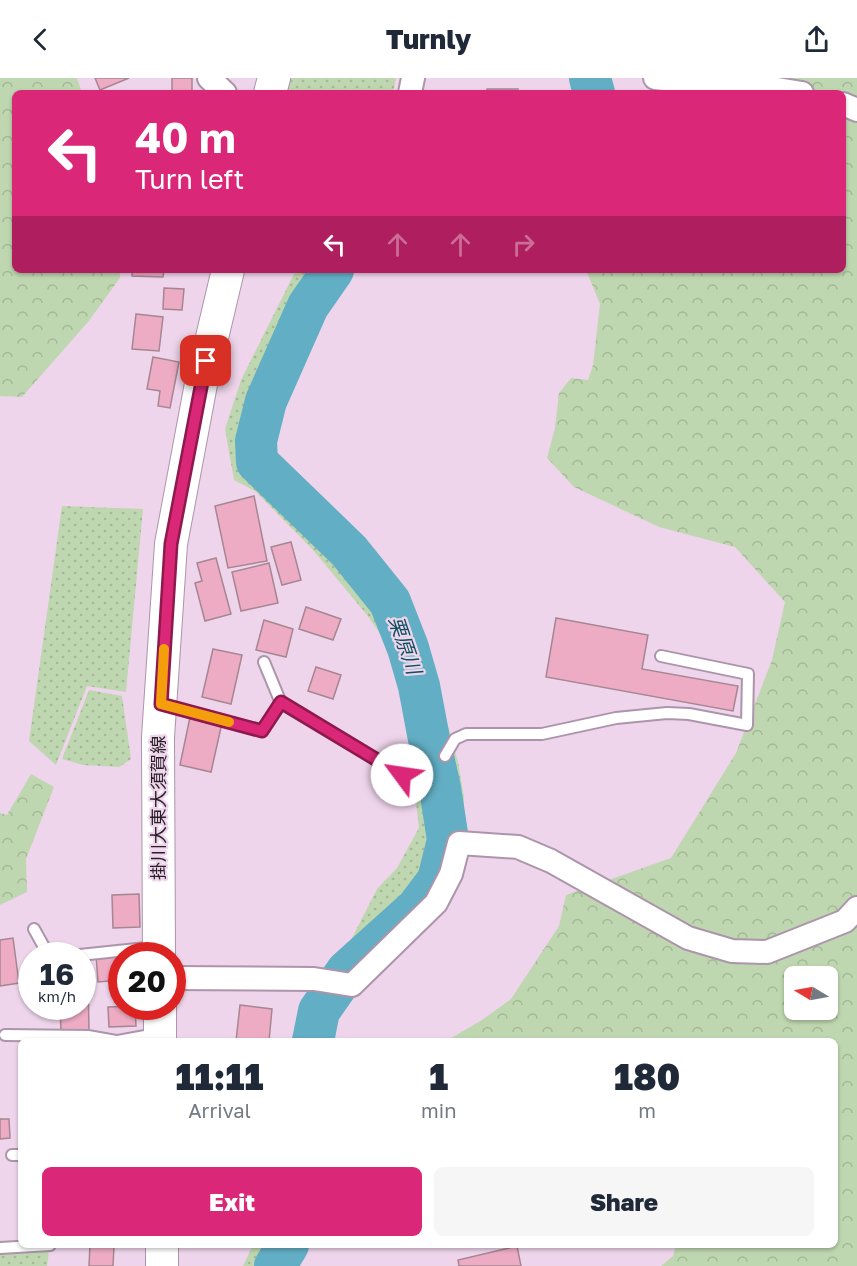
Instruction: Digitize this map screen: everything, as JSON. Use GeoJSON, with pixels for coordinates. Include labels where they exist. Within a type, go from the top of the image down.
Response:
{"type":"FeatureCollection","features":[{"type":"Feature","properties":{"kind":"main road","name":"掛川大東大須賀線"},"geometry":{"type":"LineString","coordinates":[[159,942],[158,736],[171,544],[201,384],[227,273]]}},
{"type":"Feature","properties":{"kind":"main road"},"geometry":{"type":"LineString","coordinates":[[162,1248],[162,1266]]}},
{"type":"Feature","properties":{"kind":"street"},"geometry":{"type":"LineString","coordinates":[[208,78],[222,90]]}},
{"type":"Feature","properties":{"kind":"street"},"geometry":{"type":"LineString","coordinates":[[655,78],[686,82],[739,83],[783,90]]}},
{"type":"Feature","properties":{"kind":"street"},"geometry":{"type":"LineString","coordinates":[[186,978],[314,979],[352,985],[436,903],[451,874],[459,843],[518,847],[551,861],[688,938],[732,951],[767,952],[845,921],[857,908]]}},
{"type":"Feature","properties":{"kind":"lane"},"geometry":{"type":"LineString","coordinates":[[445,756],[455,739],[466,734],[542,734],[616,718],[652,714],[689,714],[747,725],[748,674],[662,656]]}},
{"type":"Feature","properties":{"kind":"lane"},"geometry":{"type":"LineString","coordinates":[[264,662],[281,702],[402,775]]}},
{"type":"Feature","properties":{"kind":"lane"},"geometry":{"type":"LineString","coordinates":[[161,704],[262,731],[281,702]]}},
{"type":"Feature","properties":{"kind":"lane"},"geometry":{"type":"LineString","coordinates":[[34,929],[41,942]]}},
{"type":"Feature","properties":{"kind":"lane"},"geometry":{"type":"LineString","coordinates":[[126,1038],[160,1027]]}},
{"type":"Feature","properties":{"kind":"lane"},"geometry":{"type":"LineString","coordinates":[[5,1035],[100,1038]]}},
{"type":"Feature","properties":{"kind":"lane"},"geometry":{"type":"LineString","coordinates":[[0,1248],[18,1247]]}},
{"type":"Feature","properties":{"kind":"green space"},"geometry":{"type":"Polygon","coordinates":[[[0,78],[77,78],[81,90],[12,90],[12,273],[120,273],[120,278],[88,322],[22,397],[0,396],[0,78]]]}},
{"type":"Feature","properties":{"kind":"green space"},"geometry":{"type":"Polygon","coordinates":[[[287,78],[396,78],[394,90],[285,90],[287,78]]]}},
{"type":"Feature","properties":{"kind":"green space"},"geometry":{"type":"Polygon","coordinates":[[[656,78],[857,78],[857,106],[846,102],[846,90],[802,90],[740,80],[656,78]]]}},
{"type":"Feature","properties":{"kind":"green space"},"geometry":{"type":"Polygon","coordinates":[[[846,117],[857,121],[857,1266],[661,1266],[673,1256],[675,1248],[838,1248],[838,1038],[451,1038],[511,999],[559,926],[566,895],[671,858],[736,753],[772,660],[785,602],[735,547],[659,527],[574,487],[547,458],[555,428],[559,393],[571,378],[588,380],[593,365],[600,304],[587,273],[846,273],[846,117]]]}},
{"type":"Feature","properties":{"kind":"green space"},"geometry":{"type":"Polygon","coordinates":[[[294,273],[349,273],[330,294],[294,379],[272,437],[276,461],[310,502],[373,562],[415,635],[444,712],[458,762],[464,797],[463,841],[440,894],[352,975],[333,969],[377,889],[397,868],[419,828],[416,802],[425,775],[406,689],[392,651],[367,615],[313,550],[255,491],[234,480],[225,429],[241,380],[294,273]]]}},
{"type":"Feature","properties":{"kind":"green space"},"geometry":{"type":"Polygon","coordinates":[[[62,506],[143,509],[126,692],[87,686],[56,765],[29,741],[62,506]]]}},
{"type":"Feature","properties":{"kind":"green space"},"geometry":{"type":"Polygon","coordinates":[[[89,690],[122,696],[131,759],[119,767],[83,765],[62,759],[89,690]]]}},
{"type":"Feature","properties":{"kind":"green space"},"geometry":{"type":"Polygon","coordinates":[[[31,774],[54,787],[26,859],[27,892],[0,905],[0,813],[7,815],[31,774]]]}},
{"type":"Feature","properties":{"kind":"green space"},"geometry":{"type":"Polygon","coordinates":[[[322,989],[340,996],[326,1038],[292,1038],[322,989]]]}},
{"type":"Feature","properties":{"kind":"green space"},"geometry":{"type":"Polygon","coordinates":[[[19,1248],[50,1248],[47,1266],[0,1266],[0,1251],[5,1253],[19,1248]]]}},
{"type":"Feature","properties":{"kind":"green space"},"geometry":{"type":"Polygon","coordinates":[[[252,1248],[298,1248],[289,1266],[243,1266],[252,1248]]]}},
{"type":"Feature","properties":{"kind":"building"},"geometry":{"type":"Polygon","coordinates":[[[95,78],[129,78],[100,90],[95,78]]]}},
{"type":"Feature","properties":{"kind":"building"},"geometry":{"type":"Polygon","coordinates":[[[172,78],[192,78],[192,90],[172,90],[172,78]]]}},
{"type":"Feature","properties":{"kind":"building"},"geometry":{"type":"Polygon","coordinates":[[[487,89],[518,89],[518,90],[487,89]]]}},
{"type":"Feature","properties":{"kind":"building"},"geometry":{"type":"Polygon","coordinates":[[[132,273],[164,273],[163,277],[132,276],[132,273]]]}},
{"type":"Feature","properties":{"kind":"building"},"geometry":{"type":"Polygon","coordinates":[[[164,288],[184,289],[182,310],[163,309],[164,288]]]}},
{"type":"Feature","properties":{"kind":"building"},"geometry":{"type":"Polygon","coordinates":[[[136,314],[163,317],[159,351],[132,349],[136,314]]]}},
{"type":"Feature","properties":{"kind":"building"},"geometry":{"type":"Polygon","coordinates":[[[153,357],[179,362],[170,408],[158,406],[160,391],[147,389],[153,357]]]}},
{"type":"Feature","properties":{"kind":"building"},"geometry":{"type":"Polygon","coordinates":[[[254,496],[267,561],[228,568],[215,506],[254,496]]]}},
{"type":"Feature","properties":{"kind":"building"},"geometry":{"type":"Polygon","coordinates":[[[291,542],[301,580],[282,585],[271,547],[291,542]]]}},
{"type":"Feature","properties":{"kind":"building"},"geometry":{"type":"Polygon","coordinates":[[[216,558],[231,614],[205,621],[195,583],[202,581],[197,563],[216,558]]]}},
{"type":"Feature","properties":{"kind":"building"},"geometry":{"type":"Polygon","coordinates":[[[269,563],[278,603],[241,611],[232,572],[269,563]]]}},
{"type":"Feature","properties":{"kind":"building"},"geometry":{"type":"Polygon","coordinates":[[[306,607],[341,619],[333,640],[299,629],[306,607]]]}},
{"type":"Feature","properties":{"kind":"building"},"geometry":{"type":"Polygon","coordinates":[[[556,618],[648,635],[642,669],[738,686],[733,711],[546,677],[556,618]]]}},
{"type":"Feature","properties":{"kind":"building"},"geometry":{"type":"Polygon","coordinates":[[[264,620],[293,629],[286,657],[256,650],[264,620]]]}},
{"type":"Feature","properties":{"kind":"building"},"geometry":{"type":"Polygon","coordinates":[[[213,649],[242,655],[231,704],[202,697],[213,649]]]}},
{"type":"Feature","properties":{"kind":"building"},"geometry":{"type":"Polygon","coordinates":[[[316,667],[341,675],[333,699],[308,691],[316,667]]]}},
{"type":"Feature","properties":{"kind":"building"},"geometry":{"type":"Polygon","coordinates":[[[190,717],[222,723],[211,772],[180,765],[190,717]]]}},
{"type":"Feature","properties":{"kind":"building"},"geometry":{"type":"Polygon","coordinates":[[[139,894],[140,927],[113,928],[112,895],[139,894]]]}},
{"type":"Feature","properties":{"kind":"building"},"geometry":{"type":"Polygon","coordinates":[[[13,938],[18,983],[0,986],[0,940],[13,938]]]}},
{"type":"Feature","properties":{"kind":"building"},"geometry":{"type":"Polygon","coordinates":[[[108,954],[108,981],[98,982],[96,955],[108,954]]]}},
{"type":"Feature","properties":{"kind":"building"},"geometry":{"type":"Polygon","coordinates":[[[240,1005],[272,1009],[269,1038],[236,1038],[240,1005]]]}},
{"type":"Feature","properties":{"kind":"building"},"geometry":{"type":"Polygon","coordinates":[[[61,1020],[89,1020],[89,1032],[61,1033],[61,1020]]]}},
{"type":"Feature","properties":{"kind":"building"},"geometry":{"type":"Polygon","coordinates":[[[109,1020],[136,1020],[136,1026],[109,1027],[109,1020]]]}},
{"type":"Feature","properties":{"kind":"building"},"geometry":{"type":"Polygon","coordinates":[[[0,1119],[9,1119],[10,1138],[0,1139],[0,1119]]]}},
{"type":"Feature","properties":{"kind":"building"},"geometry":{"type":"Polygon","coordinates":[[[90,1248],[114,1248],[113,1266],[89,1266],[90,1248]]]}},
{"type":"Feature","properties":{"kind":"building"},"geometry":{"type":"Polygon","coordinates":[[[517,1248],[521,1266],[459,1266],[458,1260],[517,1248]]]}},
{"type":"Feature","properties":{"kind":"waterway","name":"栗原川"},"geometry":{"type":"LineString","coordinates":[[590,78],[593,90]]}},
{"type":"Feature","properties":{"kind":"waterway","name":"栗原川"},"geometry":{"type":"LineString","coordinates":[[314,1038],[319,1011],[347,971],[417,908],[438,880],[448,840],[419,686],[408,648],[390,602],[349,551],[257,462],[256,441],[266,401],[308,306],[331,273]]}},
{"type":"Feature","properties":{"kind":"waterway","name":"栗原川"},"geometry":{"type":"LineString","coordinates":[[275,1266],[286,1248]]}},
{"type":"Feature","properties":{"kind":"slow traffic"},"geometry":{"type":"LineString","coordinates":[[164,649],[161,704],[229,722]]}},
{"type":"Feature","properties":{"kind":"route"},"geometry":{"type":"LineString","coordinates":[[206,361],[171,544],[161,704],[262,731],[281,702],[402,775]]}}]}
